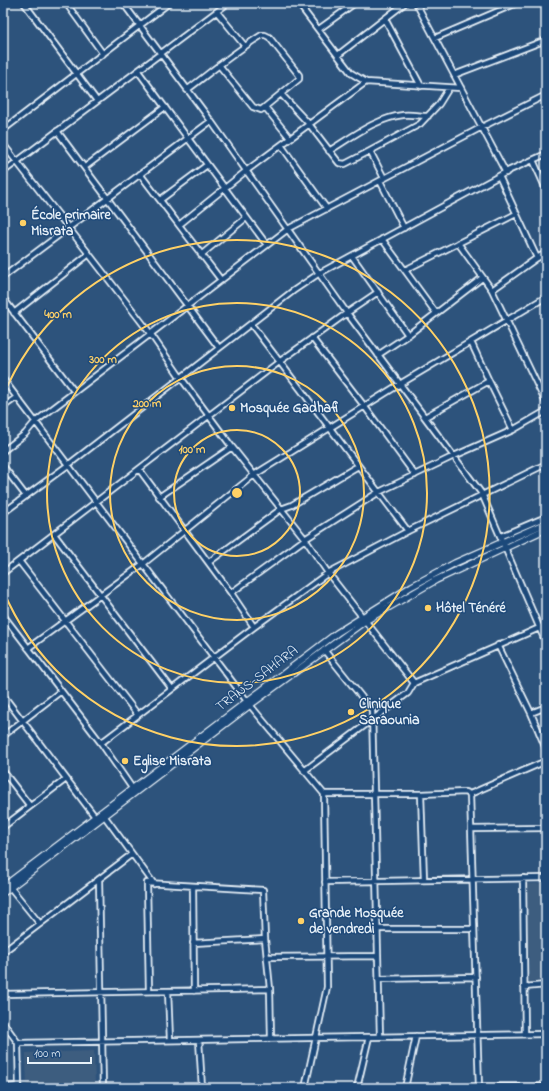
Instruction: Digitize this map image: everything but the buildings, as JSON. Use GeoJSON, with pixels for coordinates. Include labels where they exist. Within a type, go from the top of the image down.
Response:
{"type":"FeatureCollection","features":[{"type":"Feature","properties":{"kind":"main road","name":"TRANS-SAHARA"},"geometry":{"type":"LineString","coordinates":[[312,656],[324,650],[364,619],[412,586],[502,539],[546,523]]}},
{"type":"Feature","properties":{"kind":"main road","name":"TRANS-SAHARA"},"geometry":{"type":"LineString","coordinates":[[3,886],[16,880],[312,656],[337,634],[436,580],[546,529]]}},
{"type":"Feature","properties":{"kind":"main road","name":"TRANS-SAHARA"},"geometry":{"type":"LineString","coordinates":[[103,814],[132,788],[153,776]]}},
{"type":"Feature","properties":{"kind":"main road","name":"TRANS-SAHARA"},"geometry":{"type":"LineString","coordinates":[[3,893],[10,888],[16,880]]}},
{"type":"Feature","properties":{"kind":"street"},"geometry":{"type":"LineString","coordinates":[[24,3],[97,101]]}},
{"type":"Feature","properties":{"kind":"street"},"geometry":{"type":"LineString","coordinates":[[66,3],[103,54]]}},
{"type":"Feature","properties":{"kind":"street"},"geometry":{"type":"LineString","coordinates":[[123,3],[211,121],[288,229],[318,274],[482,494],[546,643]]}},
{"type":"Feature","properties":{"kind":"street"},"geometry":{"type":"LineString","coordinates":[[3,130],[170,3]]}},
{"type":"Feature","properties":{"kind":"street"},"geometry":{"type":"LineString","coordinates":[[3,172],[161,55],[217,12],[222,5],[228,3]]}},
{"type":"Feature","properties":{"kind":"street"},"geometry":{"type":"LineString","coordinates":[[300,3],[351,73],[366,82],[461,88]]}},
{"type":"Feature","properties":{"kind":"street"},"geometry":{"type":"LineString","coordinates":[[319,29],[355,3]]}},
{"type":"Feature","properties":{"kind":"street"},"geometry":{"type":"LineString","coordinates":[[338,55],[405,3]]}},
{"type":"Feature","properties":{"kind":"street"},"geometry":{"type":"LineString","coordinates":[[418,3],[454,75],[506,172]]}},
{"type":"Feature","properties":{"kind":"street"},"geometry":{"type":"LineString","coordinates":[[435,38],[517,3]]}},
{"type":"Feature","properties":{"kind":"street"},"geometry":{"type":"LineString","coordinates":[[217,12],[244,46]]}},
{"type":"Feature","properties":{"kind":"street"},"geometry":{"type":"LineString","coordinates":[[385,19],[421,86]]}},
{"type":"Feature","properties":{"kind":"street"},"geometry":{"type":"LineString","coordinates":[[188,90],[219,65],[244,46],[262,35],[270,37],[299,75],[296,82],[261,110],[253,107],[219,65]]}},
{"type":"Feature","properties":{"kind":"street"},"geometry":{"type":"LineString","coordinates":[[454,75],[546,40]]}},
{"type":"Feature","properties":{"kind":"street"},"geometry":{"type":"LineString","coordinates":[[138,71],[267,245]]}},
{"type":"Feature","properties":{"kind":"street"},"geometry":{"type":"LineString","coordinates":[[179,225],[246,171],[366,82]]}},
{"type":"Feature","properties":{"kind":"street"},"geometry":{"type":"LineString","coordinates":[[281,94],[309,124],[329,151],[341,164],[370,151],[420,124],[439,104],[449,88]]}},
{"type":"Feature","properties":{"kind":"street"},"geometry":{"type":"LineString","coordinates":[[3,451],[25,434],[35,422],[74,391],[288,229],[546,95]]}},
{"type":"Feature","properties":{"kind":"street"},"geometry":{"type":"LineString","coordinates":[[85,168],[164,107]]}},
{"type":"Feature","properties":{"kind":"street"},"geometry":{"type":"LineString","coordinates":[[265,107],[290,138]]}},
{"type":"Feature","properties":{"kind":"street"},"geometry":{"type":"LineString","coordinates":[[329,151],[364,130],[393,117],[405,114],[428,116]]}},
{"type":"Feature","properties":{"kind":"street"},"geometry":{"type":"LineString","coordinates":[[3,277],[211,121]]}},
{"type":"Feature","properties":{"kind":"street"},"geometry":{"type":"LineString","coordinates":[[57,131],[220,348]]}},
{"type":"Feature","properties":{"kind":"street"},"geometry":{"type":"LineString","coordinates":[[3,144],[90,254],[150,333],[232,447],[305,538],[328,573],[414,683]]}},
{"type":"Feature","properties":{"kind":"street"},"geometry":{"type":"LineString","coordinates":[[281,145],[327,209]]}},
{"type":"Feature","properties":{"kind":"street"},"geometry":{"type":"LineString","coordinates":[[370,151],[404,228]]}},
{"type":"Feature","properties":{"kind":"street"},"geometry":{"type":"LineString","coordinates":[[3,513],[68,465],[293,291],[318,274],[506,172],[546,154]]}},
{"type":"Feature","properties":{"kind":"street"},"geometry":{"type":"LineString","coordinates":[[533,160],[546,189]]}},
{"type":"Feature","properties":{"kind":"street"},"geometry":{"type":"LineString","coordinates":[[160,200],[207,165]]}},
{"type":"Feature","properties":{"kind":"street"},"geometry":{"type":"LineString","coordinates":[[140,174],[220,280]]}},
{"type":"Feature","properties":{"kind":"street"},"geometry":{"type":"LineString","coordinates":[[499,176],[537,258]]}},
{"type":"Feature","properties":{"kind":"street"},"geometry":{"type":"LineString","coordinates":[[405,270],[516,214]]}},
{"type":"Feature","properties":{"kind":"street"},"geometry":{"type":"LineString","coordinates":[[202,255],[246,218]]}},
{"type":"Feature","properties":{"kind":"street"},"geometry":{"type":"LineString","coordinates":[[382,240],[436,313]]}},
{"type":"Feature","properties":{"kind":"street"},"geometry":{"type":"LineString","coordinates":[[458,243],[492,290],[546,403]]}},
{"type":"Feature","properties":{"kind":"street"},"geometry":{"type":"LineString","coordinates":[[492,290],[546,253]]}},
{"type":"Feature","properties":{"kind":"street"},"geometry":{"type":"LineString","coordinates":[[14,312],[90,254]]}},
{"type":"Feature","properties":{"kind":"street"},"geometry":{"type":"LineString","coordinates":[[352,256],[408,335]]}},
{"type":"Feature","properties":{"kind":"street"},"geometry":{"type":"LineString","coordinates":[[378,355],[408,335],[482,278]]}},
{"type":"Feature","properties":{"kind":"street"},"geometry":{"type":"LineString","coordinates":[[3,573],[279,362],[378,292]]}},
{"type":"Feature","properties":{"kind":"street"},"geometry":{"type":"LineString","coordinates":[[3,298],[74,391]]}},
{"type":"Feature","properties":{"kind":"street"},"geometry":{"type":"LineString","coordinates":[[28,648],[143,564],[254,475],[400,384],[546,298]]}},
{"type":"Feature","properties":{"kind":"street"},"geometry":{"type":"LineString","coordinates":[[251,324],[408,531]]}},
{"type":"Feature","properties":{"kind":"street"},"geometry":{"type":"LineString","coordinates":[[312,338],[365,407],[415,476]]}},
{"type":"Feature","properties":{"kind":"street"},"geometry":{"type":"LineString","coordinates":[[471,342],[513,430]]}},
{"type":"Feature","properties":{"kind":"street"},"geometry":{"type":"LineString","coordinates":[[3,379],[248,703],[324,794],[327,987],[305,1088]]}},
{"type":"Feature","properties":{"kind":"street"},"geometry":{"type":"LineString","coordinates":[[425,417],[489,381]]}},
{"type":"Feature","properties":{"kind":"street"},"geometry":{"type":"LineString","coordinates":[[3,407],[17,397]]}},
{"type":"Feature","properties":{"kind":"street"},"geometry":{"type":"LineString","coordinates":[[231,593],[305,538],[379,492],[513,430],[546,411]]}},
{"type":"Feature","properties":{"kind":"street"},"geometry":{"type":"LineString","coordinates":[[160,497],[232,447]]}},
{"type":"Feature","properties":{"kind":"street"},"geometry":{"type":"LineString","coordinates":[[101,743],[328,573],[482,494],[546,464]]}},
{"type":"Feature","properties":{"kind":"street"},"geometry":{"type":"LineString","coordinates":[[3,466],[26,496]]}},
{"type":"Feature","properties":{"kind":"street"},"geometry":{"type":"LineString","coordinates":[[208,562],[281,509],[292,505],[358,466]]}},
{"type":"Feature","properties":{"kind":"street"},"geometry":{"type":"LineString","coordinates":[[139,469],[231,593],[254,627]]}},
{"type":"Feature","properties":{"kind":"street"},"geometry":{"type":"LineString","coordinates":[[502,539],[546,517]]}},
{"type":"Feature","properties":{"kind":"street"},"geometry":{"type":"LineString","coordinates":[[54,534],[172,689]]}},
{"type":"Feature","properties":{"kind":"street"},"geometry":{"type":"LineString","coordinates":[[19,561],[138,715]]}},
{"type":"Feature","properties":{"kind":"street"},"geometry":{"type":"LineString","coordinates":[[3,616],[101,743],[132,788]]}},
{"type":"Feature","properties":{"kind":"street"},"geometry":{"type":"LineString","coordinates":[[304,771],[408,693],[414,683],[546,625]]}},
{"type":"Feature","properties":{"kind":"street"},"geometry":{"type":"LineString","coordinates":[[498,645],[531,713],[546,749]]}},
{"type":"Feature","properties":{"kind":"street"},"geometry":{"type":"LineString","coordinates":[[324,650],[372,710],[380,1037]]}},
{"type":"Feature","properties":{"kind":"street"},"geometry":{"type":"LineString","coordinates":[[3,736],[61,691]]}},
{"type":"Feature","properties":{"kind":"street"},"geometry":{"type":"LineString","coordinates":[[3,695],[96,819]]}},
{"type":"Feature","properties":{"kind":"street"},"geometry":{"type":"LineString","coordinates":[[531,713],[546,707]]}},
{"type":"Feature","properties":{"kind":"street"},"geometry":{"type":"LineString","coordinates":[[324,794],[421,794],[465,792],[470,794],[546,761]]}},
{"type":"Feature","properties":{"kind":"street"},"geometry":{"type":"LineString","coordinates":[[3,771],[30,806]]}},
{"type":"Feature","properties":{"kind":"street"},"geometry":{"type":"LineString","coordinates":[[3,827],[66,779]]}},
{"type":"Feature","properties":{"kind":"street"},"geometry":{"type":"LineString","coordinates":[[421,794],[424,880]]}},
{"type":"Feature","properties":{"kind":"street"},"geometry":{"type":"LineString","coordinates":[[470,794],[479,1088]]}},
{"type":"Feature","properties":{"kind":"street"},"geometry":{"type":"LineString","coordinates":[[103,814],[154,884]]}},
{"type":"Feature","properties":{"kind":"street"},"geometry":{"type":"LineString","coordinates":[[471,829],[546,828]]}},
{"type":"Feature","properties":{"kind":"street"},"geometry":{"type":"LineString","coordinates":[[3,952],[132,854]]}},
{"type":"Feature","properties":{"kind":"street"},"geometry":{"type":"LineString","coordinates":[[523,878],[525,1034]]}},
{"type":"Feature","properties":{"kind":"street"},"geometry":{"type":"LineString","coordinates":[[325,882],[546,878]]}},
{"type":"Feature","properties":{"kind":"street"},"geometry":{"type":"LineString","coordinates":[[99,879],[103,1088]]}},
{"type":"Feature","properties":{"kind":"street"},"geometry":{"type":"LineString","coordinates":[[149,992],[147,884],[263,890],[265,939],[270,989],[271,1038]]}},
{"type":"Feature","properties":{"kind":"street"},"geometry":{"type":"LineString","coordinates":[[193,886],[194,991]]}},
{"type":"Feature","properties":{"kind":"street"},"geometry":{"type":"LineString","coordinates":[[10,888],[40,924]]}},
{"type":"Feature","properties":{"kind":"street"},"geometry":{"type":"LineString","coordinates":[[377,929],[474,929]]}},
{"type":"Feature","properties":{"kind":"street"},"geometry":{"type":"LineString","coordinates":[[193,943],[265,939]]}},
{"type":"Feature","properties":{"kind":"street"},"geometry":{"type":"LineString","coordinates":[[267,957],[378,956]]}},
{"type":"Feature","properties":{"kind":"street"},"geometry":{"type":"LineString","coordinates":[[378,979],[476,977]]}},
{"type":"Feature","properties":{"kind":"street"},"geometry":{"type":"LineString","coordinates":[[524,986],[546,985]]}},
{"type":"Feature","properties":{"kind":"street"},"geometry":{"type":"LineString","coordinates":[[3,994],[270,989]]}},
{"type":"Feature","properties":{"kind":"street"},"geometry":{"type":"LineString","coordinates":[[168,991],[170,1040]]}},
{"type":"Feature","properties":{"kind":"street"},"geometry":{"type":"LineString","coordinates":[[3,1022],[18,1043],[19,1087],[3,1087]]}},
{"type":"Feature","properties":{"kind":"street"},"geometry":{"type":"LineString","coordinates":[[18,1043],[546,1034]]}},
{"type":"Feature","properties":{"kind":"street"},"geometry":{"type":"LineString","coordinates":[[416,1036],[405,1088],[546,1087]]}},
{"type":"Feature","properties":{"kind":"street"},"geometry":{"type":"LineString","coordinates":[[357,1088],[369,1037]]}},
{"type":"Feature","properties":{"kind":"street"},"geometry":{"type":"LineString","coordinates":[[199,1040],[202,1088]]}},
{"type":"Feature","properties":{"kind":"shaded area"},"geometry":{"type":"Polygon","coordinates":[[[546,883],[546,981],[529,982],[527,884],[546,883]]]}},
{"type":"Feature","properties":{"kind":"shaded area"},"geometry":{"type":"Polygon","coordinates":[[[94,1051],[95,1088],[27,1088],[26,1053],[94,1051]]]}},
{"type":"Feature","properties":{"kind":"place","name":"École primaire Misrata"},"geometry":{"type":"Point","coordinates":[23,223]}},
{"type":"Feature","properties":{"kind":"place","name":"Mosquée Gadhafi"},"geometry":{"type":"Point","coordinates":[232,408]}},
{"type":"Feature","properties":{"kind":"place","name":"Hôtel Ténéré"},"geometry":{"type":"Point","coordinates":[428,608]}},
{"type":"Feature","properties":{"kind":"place","name":"Clinique Saraounia"},"geometry":{"type":"Point","coordinates":[351,712]}},
{"type":"Feature","properties":{"kind":"place","name":"Eglise Misrata"},"geometry":{"type":"Point","coordinates":[125,761]}},
{"type":"Feature","properties":{"kind":"place","name":"Grande Mosquée de vendredi"},"geometry":{"type":"Point","coordinates":[301,921]}}]}
